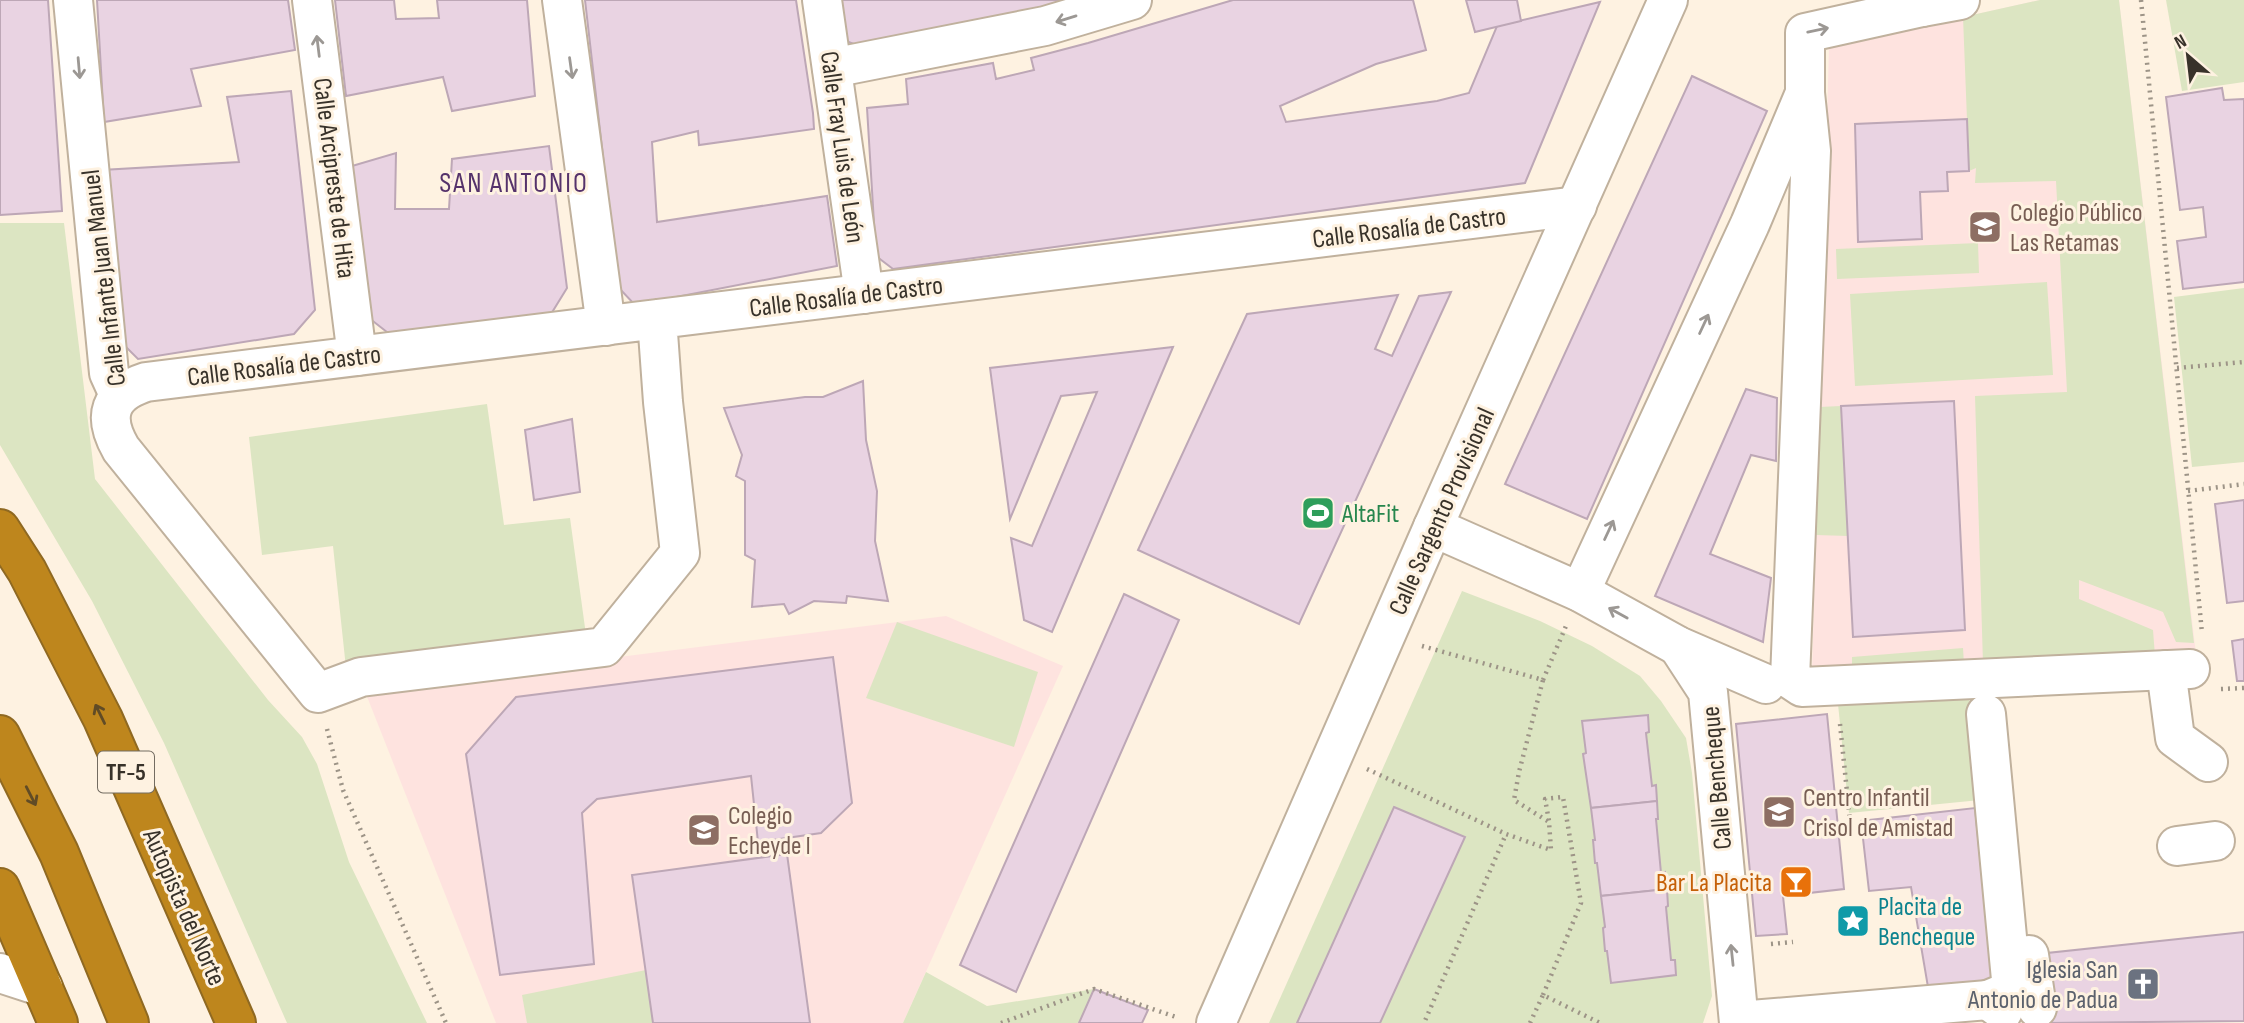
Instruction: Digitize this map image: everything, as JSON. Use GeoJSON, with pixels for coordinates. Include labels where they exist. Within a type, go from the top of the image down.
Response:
{"type":"FeatureCollection","features":[{"type":"Feature","properties":{"kind":"highway","name":"Autopista del Norte"},"geometry":{"type":"LineString","coordinates":[[0,529],[27,571],[103,719],[236,1023]]}},
{"type":"Feature","properties":{"kind":"highway"},"geometry":{"type":"LineString","coordinates":[[0,735],[59,853],[129,1023]]}},
{"type":"Feature","properties":{"kind":"highway"},"geometry":{"type":"LineString","coordinates":[[0,888],[58,1023]]}},
{"type":"Feature","properties":{"kind":"street","name":"Calle Infante Juan Manuel"},"geometry":{"type":"LineString","coordinates":[[73,0],[109,373],[119,395],[112,407],[112,434],[121,449],[318,693]]}},
{"type":"Feature","properties":{"kind":"street","name":"Calle Arcipreste de Hita"},"geometry":{"type":"LineString","coordinates":[[312,0],[357,356]]}},
{"type":"Feature","properties":{"kind":"street"},"geometry":{"type":"LineString","coordinates":[[562,0],[607,326]]}},
{"type":"Feature","properties":{"kind":"street","name":"Calle Fray Luis de León"},"geometry":{"type":"LineString","coordinates":[[822,0],[864,294]]}},
{"type":"Feature","properties":{"kind":"street"},"geometry":{"type":"LineString","coordinates":[[832,68],[1045,26],[1132,0]]}},
{"type":"Feature","properties":{"kind":"street","name":"Calle Sargento Provisional"},"geometry":{"type":"LineString","coordinates":[[1198,1021],[1334,754],[1668,0]]}},
{"type":"Feature","properties":{"kind":"street"},"geometry":{"type":"LineString","coordinates":[[1960,0],[1921,4],[1805,33],[1805,93],[1811,150],[1790,679],[1801,687],[1985,694],[2194,667],[2175,737],[2208,762]]}},
{"type":"Feature","properties":{"kind":"street"},"geometry":{"type":"LineString","coordinates":[[1580,592],[1751,224],[1805,93]]}},
{"type":"Feature","properties":{"kind":"street","name":"Calle Rosalía de Castro"},"geometry":{"type":"LineString","coordinates":[[119,395],[128,388],[146,382],[1577,206]]}},
{"type":"Feature","properties":{"kind":"street"},"geometry":{"type":"LineString","coordinates":[[318,693],[361,677],[604,647],[680,553],[663,402],[657,319]]}},
{"type":"Feature","properties":{"kind":"street","name":"Calle Bencheque"},"geometry":{"type":"LineString","coordinates":[[1433,527],[1580,592],[1678,646],[1708,692],[1739,1022]]}},
{"type":"Feature","properties":{"kind":"street"},"geometry":{"type":"LineString","coordinates":[[1678,646],[1766,684]]}},
{"type":"Feature","properties":{"kind":"street"},"geometry":{"type":"LineString","coordinates":[[1985,694],[2012,990],[2009,1006]]}},
{"type":"Feature","properties":{"kind":"street"},"geometry":{"type":"LineString","coordinates":[[2177,846],[2215,841]]}},
{"type":"Feature","properties":{"kind":"street"},"geometry":{"type":"LineString","coordinates":[[2009,1006],[2029,955]]}},
{"type":"Feature","properties":{"kind":"street"},"geometry":{"type":"LineString","coordinates":[[0,973],[43,987]]}},
{"type":"Feature","properties":{"kind":"street"},"geometry":{"type":"LineString","coordinates":[[1739,1022],[2009,1006]]}},
{"type":"Feature","properties":{"kind":"path"},"geometry":{"type":"LineString","coordinates":[[2141,0],[2188,491],[2194,667],[2244,688]]}},
{"type":"Feature","properties":{"kind":"path"},"geometry":{"type":"LineString","coordinates":[[2177,368],[2244,362]]}},
{"type":"Feature","properties":{"kind":"path"},"geometry":{"type":"LineString","coordinates":[[2188,491],[2244,484]]}},
{"type":"Feature","properties":{"kind":"path"},"geometry":{"type":"LineString","coordinates":[[1549,822],[1514,800],[1543,680],[1580,592]]}},
{"type":"Feature","properties":{"kind":"path"},"geometry":{"type":"LineString","coordinates":[[1385,635],[1543,680]]}},
{"type":"Feature","properties":{"kind":"path"},"geometry":{"type":"LineString","coordinates":[[318,693],[343,790],[446,1023]]}},
{"type":"Feature","properties":{"kind":"path"},"geometry":{"type":"LineString","coordinates":[[1839,718],[1850,821]]}},
{"type":"Feature","properties":{"kind":"path"},"geometry":{"type":"LineString","coordinates":[[1334,754],[1506,834],[1551,850],[1545,799],[1563,797],[1581,903],[1530,1023]]}},
{"type":"Feature","properties":{"kind":"path"},"geometry":{"type":"LineString","coordinates":[[1424,1023],[1506,834]]}},
{"type":"Feature","properties":{"kind":"path"},"geometry":{"type":"LineString","coordinates":[[1002,1023],[1094,989],[1198,1021]]}},
{"type":"Feature","properties":{"kind":"path"},"geometry":{"type":"LineString","coordinates":[[1544,995],[1600,1023]]}},
{"type":"Feature","properties":{"kind":"shaded area","name":"Colegio Público Las Retamas"},"geometry":{"type":"Polygon","coordinates":[[[2040,0],[2119,0],[2196,654],[1812,673],[1829,47],[2040,0]]]}},
{"type":"Feature","properties":{"kind":"shaded area","name":"Colegio Echeyde I"},"geometry":{"type":"Polygon","coordinates":[[[946,616],[1063,666],[903,1023],[496,1023],[364,689],[946,616]]]}},
{"type":"Feature","properties":{"kind":"green space"},"geometry":{"type":"Polygon","coordinates":[[[2040,0],[2119,0],[2194,643],[2176,642],[2163,612],[2079,580],[2079,599],[2153,630],[2155,656],[1983,664],[1975,396],[2067,392],[2056,181],[1975,183],[1976,168],[1969,171],[1963,17],[2040,0]]]}},
{"type":"Feature","properties":{"kind":"green space"},"geometry":{"type":"Polygon","coordinates":[[[2166,0],[2244,0],[2244,82],[2182,91],[2166,0]]]}},
{"type":"Feature","properties":{"kind":"green space"},"geometry":{"type":"Polygon","coordinates":[[[0,223],[64,223],[95,479],[268,700],[302,737],[317,764],[349,862],[427,1023],[287,1023],[164,743],[92,601],[0,445],[0,223]]]}},
{"type":"Feature","properties":{"kind":"green space"},"geometry":{"type":"Polygon","coordinates":[[[1978,243],[1979,273],[1837,279],[1836,249],[1978,243]]]}},
{"type":"Feature","properties":{"kind":"green space"},"geometry":{"type":"Polygon","coordinates":[[[2047,282],[2053,375],[1855,386],[1850,294],[2047,282]]]}},
{"type":"Feature","properties":{"kind":"green space"},"geometry":{"type":"Polygon","coordinates":[[[2244,288],[2244,462],[2192,467],[2174,297],[2244,288]]]}},
{"type":"Feature","properties":{"kind":"green space"},"geometry":{"type":"Polygon","coordinates":[[[487,404],[504,525],[570,518],[586,635],[346,668],[333,546],[262,555],[249,437],[487,404]]]}},
{"type":"Feature","properties":{"kind":"green space"},"geometry":{"type":"Polygon","coordinates":[[[1841,406],[1848,536],[1816,535],[1819,407],[1841,406]]]}},
{"type":"Feature","properties":{"kind":"green space"},"geometry":{"type":"Polygon","coordinates":[[[1462,591],[1540,621],[1592,646],[1640,676],[1686,738],[1692,773],[1712,996],[1703,1023],[1269,1023],[1462,591]]]}},
{"type":"Feature","properties":{"kind":"green space"},"geometry":{"type":"Polygon","coordinates":[[[897,622],[1038,672],[1014,747],[866,698],[897,622]]]}},
{"type":"Feature","properties":{"kind":"green space"},"geometry":{"type":"Polygon","coordinates":[[[1963,648],[1964,665],[1852,670],[1852,657],[1963,648]]]}},
{"type":"Feature","properties":{"kind":"green space"},"geometry":{"type":"Polygon","coordinates":[[[1968,689],[1980,800],[1849,813],[1838,704],[1968,689]]]}},
{"type":"Feature","properties":{"kind":"green space"},"geometry":{"type":"Polygon","coordinates":[[[646,970],[653,1023],[527,1023],[522,995],[646,970]]]}},
{"type":"Feature","properties":{"kind":"green space"},"geometry":{"type":"Polygon","coordinates":[[[926,972],[987,1006],[1094,989],[1148,1010],[1142,1023],[903,1023],[926,972]]]}},
{"type":"Feature","properties":{"kind":"building"},"geometry":{"type":"Polygon","coordinates":[[[0,0],[48,0],[62,211],[0,215],[0,0]]]}},
{"type":"Feature","properties":{"kind":"building"},"geometry":{"type":"Polygon","coordinates":[[[97,0],[288,0],[295,50],[191,69],[201,106],[104,122],[97,0]]]}},
{"type":"Feature","properties":{"kind":"building"},"geometry":{"type":"Polygon","coordinates":[[[335,0],[394,0],[396,19],[439,18],[437,0],[527,0],[535,96],[452,111],[443,77],[346,96],[335,0]]]}},
{"type":"Feature","properties":{"kind":"building"},"geometry":{"type":"Polygon","coordinates":[[[585,0],[796,0],[814,129],[699,145],[698,131],[652,142],[657,222],[827,196],[837,266],[635,305],[618,287],[585,0]]]}},
{"type":"Feature","properties":{"kind":"building"},"geometry":{"type":"Polygon","coordinates":[[[839,0],[1067,0],[1019,14],[859,46],[846,41],[839,0]]]}},
{"type":"Feature","properties":{"kind":"building"},"geometry":{"type":"Polygon","coordinates":[[[1233,0],[1413,0],[1426,50],[1376,64],[1280,106],[1286,122],[1437,101],[1469,93],[1497,26],[1600,2],[1525,183],[893,269],[876,256],[867,108],[908,104],[906,79],[993,63],[996,79],[1034,70],[1031,58],[1233,0]]]}},
{"type":"Feature","properties":{"kind":"building"},"geometry":{"type":"Polygon","coordinates":[[[1466,0],[1517,0],[1521,21],[1475,32],[1466,0]]]}},
{"type":"Feature","properties":{"kind":"building"},"geometry":{"type":"Polygon","coordinates":[[[1692,76],[1767,111],[1587,519],[1505,484],[1692,76]]]}},
{"type":"Feature","properties":{"kind":"building"},"geometry":{"type":"Polygon","coordinates":[[[2222,88],[2224,100],[2244,99],[2244,282],[2183,289],[2177,241],[2206,237],[2203,207],[2180,210],[2166,97],[2222,88]]]}},
{"type":"Feature","properties":{"kind":"building"},"geometry":{"type":"Polygon","coordinates":[[[291,91],[315,310],[294,334],[138,359],[114,335],[102,170],[239,162],[227,97],[291,91]]]}},
{"type":"Feature","properties":{"kind":"building"},"geometry":{"type":"Polygon","coordinates":[[[1967,119],[1969,171],[1947,172],[1948,191],[1920,192],[1922,239],[1858,242],[1855,124],[1967,119]]]}},
{"type":"Feature","properties":{"kind":"building"},"geometry":{"type":"Polygon","coordinates":[[[549,146],[567,288],[551,314],[392,336],[369,318],[352,166],[396,153],[395,209],[449,209],[452,159],[549,146]]]}},
{"type":"Feature","properties":{"kind":"building"},"geometry":{"type":"Polygon","coordinates":[[[1451,292],[1299,624],[1138,550],[1247,314],[1398,295],[1375,349],[1392,356],[1419,296],[1451,292]]]}},
{"type":"Feature","properties":{"kind":"building"},"geometry":{"type":"Polygon","coordinates":[[[1173,347],[1052,632],[1024,620],[1011,538],[1032,546],[1097,392],[1061,396],[1010,519],[990,368],[1173,347]]]}},
{"type":"Feature","properties":{"kind":"building"},"geometry":{"type":"Polygon","coordinates":[[[863,381],[866,440],[877,491],[875,541],[888,601],[847,596],[846,603],[814,601],[789,614],[784,604],[752,607],[755,560],[745,555],[745,481],[736,476],[742,455],[724,408],[823,397],[863,381]]]}},
{"type":"Feature","properties":{"kind":"building"},"geometry":{"type":"Polygon","coordinates":[[[1746,389],[1777,398],[1776,461],[1751,455],[1710,554],[1771,578],[1763,642],[1655,596],[1746,389]]]}},
{"type":"Feature","properties":{"kind":"building"},"geometry":{"type":"Polygon","coordinates":[[[1954,401],[1965,630],[1853,637],[1841,406],[1954,401]]]}},
{"type":"Feature","properties":{"kind":"building"},"geometry":{"type":"Polygon","coordinates":[[[572,419],[580,492],[534,500],[525,430],[572,419]]]}},
{"type":"Feature","properties":{"kind":"building"},"geometry":{"type":"Polygon","coordinates":[[[2244,500],[2244,601],[2227,603],[2215,504],[2244,500]]]}},
{"type":"Feature","properties":{"kind":"building"},"geometry":{"type":"Polygon","coordinates":[[[1124,594],[1179,620],[1016,992],[960,965],[1124,594]]]}},
{"type":"Feature","properties":{"kind":"building"},"geometry":{"type":"Polygon","coordinates":[[[2244,639],[2244,681],[2237,681],[2232,641],[2244,639]]]}},
{"type":"Feature","properties":{"kind":"building"},"geometry":{"type":"Polygon","coordinates":[[[833,657],[852,803],[821,833],[758,842],[751,776],[597,799],[582,813],[594,964],[500,975],[466,754],[516,697],[833,657]]]}},
{"type":"Feature","properties":{"kind":"building"},"geometry":{"type":"Polygon","coordinates":[[[1827,714],[1844,889],[1783,896],[1787,934],[1756,936],[1736,724],[1827,714]]]}},
{"type":"Feature","properties":{"kind":"building"},"geometry":{"type":"Polygon","coordinates":[[[1648,715],[1649,732],[1646,733],[1652,786],[1656,785],[1657,801],[1591,808],[1583,754],[1586,753],[1582,721],[1648,715]]]}},
{"type":"Feature","properties":{"kind":"building"},"geometry":{"type":"Polygon","coordinates":[[[1657,801],[1661,873],[1665,872],[1667,889],[1601,896],[1595,863],[1591,808],[1657,801]]]}},
{"type":"Feature","properties":{"kind":"building"},"geometry":{"type":"Polygon","coordinates":[[[1394,807],[1465,837],[1380,1023],[1297,1023],[1394,807]]]}},
{"type":"Feature","properties":{"kind":"building"},"geometry":{"type":"Polygon","coordinates":[[[1975,808],[1993,985],[1929,993],[1911,887],[1869,891],[1861,821],[1975,808]]]}},
{"type":"Feature","properties":{"kind":"building"},"geometry":{"type":"Polygon","coordinates":[[[787,854],[810,1023],[653,1023],[632,875],[787,854]]]}},
{"type":"Feature","properties":{"kind":"building"},"geometry":{"type":"Polygon","coordinates":[[[1667,889],[1671,960],[1675,960],[1676,975],[1611,983],[1605,951],[1601,896],[1667,889]]]}},
{"type":"Feature","properties":{"kind":"building","name":"Iglesia San Antonio de Padua"},"geometry":{"type":"Polygon","coordinates":[[[2244,932],[2244,1021],[2046,1023],[2038,954],[2244,932]]]}},
{"type":"Feature","properties":{"kind":"building"},"geometry":{"type":"Polygon","coordinates":[[[1094,989],[1148,1010],[1142,1023],[1079,1023],[1094,989]]]}},
{"type":"Feature","properties":{"kind":"place","name":"Colegio Público Las Retamas"},"geometry":{"type":"Point","coordinates":[1985,227]}},
{"type":"Feature","properties":{"kind":"place","name":"AltaFit"},"geometry":{"type":"Point","coordinates":[1318,513]}},
{"type":"Feature","properties":{"kind":"place","name":"Centro Infantil Crisol de Amistad"},"geometry":{"type":"Point","coordinates":[1779,812]}},
{"type":"Feature","properties":{"kind":"place","name":"Colegio Echeyde I"},"geometry":{"type":"Point","coordinates":[704,830]}},
{"type":"Feature","properties":{"kind":"place","name":"Bar La Placita"},"geometry":{"type":"Point","coordinates":[1796,882]}},
{"type":"Feature","properties":{"kind":"place","name":"Placita de Bencheque"},"geometry":{"type":"Point","coordinates":[1853,921]}},
{"type":"Feature","properties":{"kind":"place","name":"Iglesia San Antonio de Padua"},"geometry":{"type":"Point","coordinates":[2143,984]}},
{"type":"Feature","properties":{"kind":"district","name":"SAN ANTONIO"},"geometry":{"type":"Point","coordinates":[514,182]}}]}
